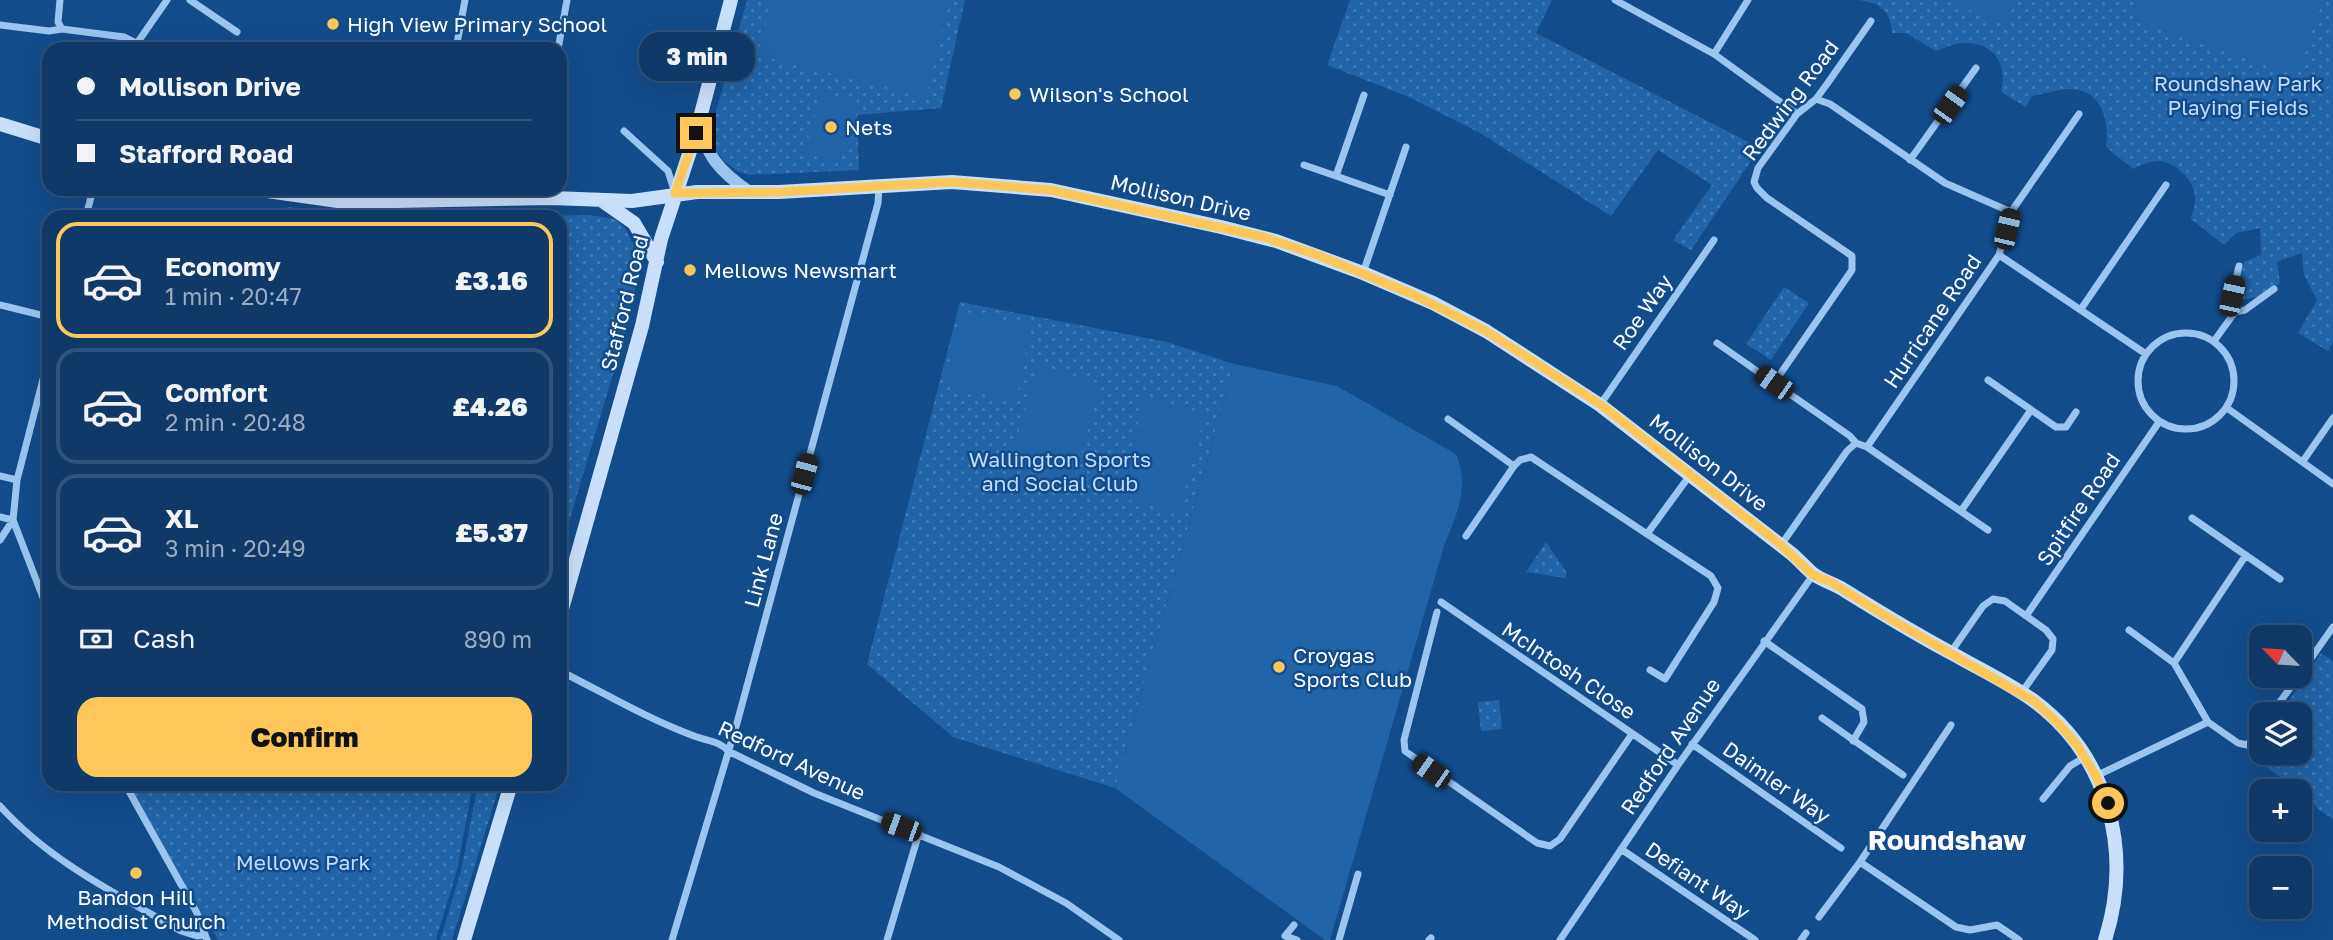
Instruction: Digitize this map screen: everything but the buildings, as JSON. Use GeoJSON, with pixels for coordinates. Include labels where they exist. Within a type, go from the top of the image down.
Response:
{"type":"FeatureCollection","features":[{"type":"Feature","properties":{"kind":"main road","name":"Stafford Road"},"geometry":{"type":"LineString","coordinates":[[567,591],[642,326],[661,239],[696,133],[732,0]]}},
{"type":"Feature","properties":{"kind":"main road"},"geometry":{"type":"LineString","coordinates":[[0,124],[42,137]]}},
{"type":"Feature","properties":{"kind":"main road","name":"Mollison Drive"},"geometry":{"type":"LineString","coordinates":[[303,196],[345,202],[433,196],[637,200],[656,199],[675,193],[952,182],[1051,190],[1263,237],[1363,273],[1476,326],[1601,405],[1781,545],[1813,575],[1831,582],[2022,693],[2058,723],[2085,757],[2108,803],[2117,849],[2117,886],[2105,940]]}},
{"type":"Feature","properties":{"kind":"main road"},"geometry":{"type":"LineString","coordinates":[[600,199],[634,223],[657,262]]}},
{"type":"Feature","properties":{"kind":"main road"},"geometry":{"type":"LineString","coordinates":[[464,940],[509,791]]}},
{"type":"Feature","properties":{"kind":"street"},"geometry":{"type":"LineString","coordinates":[[60,0],[58,22],[62,29]]}},
{"type":"Feature","properties":{"kind":"street"},"geometry":{"type":"LineString","coordinates":[[138,42],[167,0]]}},
{"type":"Feature","properties":{"kind":"street"},"geometry":{"type":"LineString","coordinates":[[190,0],[237,32]]}},
{"type":"Feature","properties":{"kind":"street"},"geometry":{"type":"LineString","coordinates":[[458,42],[465,0]]}},
{"type":"Feature","properties":{"kind":"street"},"geometry":{"type":"LineString","coordinates":[[559,42],[567,0]]}},
{"type":"Feature","properties":{"kind":"street"},"geometry":{"type":"LineString","coordinates":[[1615,0],[1714,54],[1797,114]]}},
{"type":"Feature","properties":{"kind":"street"},"geometry":{"type":"LineString","coordinates":[[1714,54],[1748,0]]}},
{"type":"Feature","properties":{"kind":"street","name":"Redwing Road"},"geometry":{"type":"LineString","coordinates":[[1774,383],[1852,270],[1853,262],[1852,256],[1767,198],[1754,182],[1758,169],[1797,114],[1816,99],[1871,21]]}},
{"type":"Feature","properties":{"kind":"street"},"geometry":{"type":"LineString","coordinates":[[0,25],[124,37],[130,42]]}},
{"type":"Feature","properties":{"kind":"street"},"geometry":{"type":"LineString","coordinates":[[1910,160],[1976,68]]}},
{"type":"Feature","properties":{"kind":"street"},"geometry":{"type":"LineString","coordinates":[[705,94],[703,126],[709,152],[727,176],[750,192]]}},
{"type":"Feature","properties":{"kind":"street"},"geometry":{"type":"LineString","coordinates":[[1336,176],[1364,94]]}},
{"type":"Feature","properties":{"kind":"street"},"geometry":{"type":"LineString","coordinates":[[1816,99],[1830,104],[1945,183],[2011,212]]}},
{"type":"Feature","properties":{"kind":"street","name":"Hurricane Road"},"geometry":{"type":"LineString","coordinates":[[1867,447],[1999,255],[2011,212],[2079,114]]}},
{"type":"Feature","properties":{"kind":"street"},"geometry":{"type":"LineString","coordinates":[[624,131],[668,171],[675,193]]}},
{"type":"Feature","properties":{"kind":"street"},"geometry":{"type":"LineString","coordinates":[[1363,273],[1406,147]]}},
{"type":"Feature","properties":{"kind":"street"},"geometry":{"type":"LineString","coordinates":[[1304,164],[1390,195]]}},
{"type":"Feature","properties":{"kind":"street"},"geometry":{"type":"LineString","coordinates":[[2081,309],[2166,185]]}},
{"type":"Feature","properties":{"kind":"street","name":"Link Lane"},"geometry":{"type":"LineString","coordinates":[[671,940],[728,751],[878,203],[879,186]]}},
{"type":"Feature","properties":{"kind":"street","name":"Roe Way"},"geometry":{"type":"LineString","coordinates":[[1601,405],[1714,240]]}},
{"type":"Feature","properties":{"kind":"street"},"geometry":{"type":"LineString","coordinates":[[1999,255],[2146,354]]}},
{"type":"Feature","properties":{"kind":"street"},"geometry":{"type":"LineString","coordinates":[[2235,312],[2232,296],[2239,266]]}},
{"type":"Feature","properties":{"kind":"street"},"geometry":{"type":"LineString","coordinates":[[2214,341],[2235,312],[2245,310],[2274,289]]}},
{"type":"Feature","properties":{"kind":"street"},"geometry":{"type":"LineString","coordinates":[[0,305],[42,315]]}},
{"type":"Feature","properties":{"kind":"street"},"geometry":{"type":"LineString","coordinates":[[2183,332],[2199,334],[2214,341],[2228,356],[2233,368],[2235,382],[2227,408],[2204,427],[2188,430],[2172,428],[2159,422],[2141,400],[2137,384],[2139,368],[2146,354],[2153,345],[2183,332]]}},
{"type":"Feature","properties":{"kind":"street"},"geometry":{"type":"LineString","coordinates":[[1717,344],[1850,436],[1856,443],[1867,447],[1988,530]]}},
{"type":"Feature","properties":{"kind":"street"},"geometry":{"type":"LineString","coordinates":[[1988,380],[2056,428],[2066,427],[2076,412]]}},
{"type":"Feature","properties":{"kind":"street"},"geometry":{"type":"LineString","coordinates":[[42,383],[17,480],[13,520],[42,594]]}},
{"type":"Feature","properties":{"kind":"street"},"geometry":{"type":"LineString","coordinates":[[2227,408],[2333,484]]}},
{"type":"Feature","properties":{"kind":"street"},"geometry":{"type":"LineString","coordinates":[[1961,511],[2031,410]]}},
{"type":"Feature","properties":{"kind":"street"},"geometry":{"type":"LineString","coordinates":[[2304,461],[2333,418]]}},
{"type":"Feature","properties":{"kind":"street"},"geometry":{"type":"LineString","coordinates":[[1448,419],[1514,466]]}},
{"type":"Feature","properties":{"kind":"street","name":"Spitfire Road"},"geometry":{"type":"LineString","coordinates":[[2026,616],[2159,422]]}},
{"type":"Feature","properties":{"kind":"street"},"geometry":{"type":"LineString","coordinates":[[1781,545],[1847,451],[1856,443]]}},
{"type":"Feature","properties":{"kind":"street"},"geometry":{"type":"LineString","coordinates":[[1466,536],[1514,466],[1525,458],[1536,459],[1711,576],[1718,588],[1714,602],[1665,679],[1650,670]]}},
{"type":"Feature","properties":{"kind":"street"},"geometry":{"type":"LineString","coordinates":[[1647,534],[1690,474]]}},
{"type":"Feature","properties":{"kind":"street"},"geometry":{"type":"LineString","coordinates":[[0,476],[17,480]]}},
{"type":"Feature","properties":{"kind":"street"},"geometry":{"type":"LineString","coordinates":[[0,517],[13,520]]}},
{"type":"Feature","properties":{"kind":"street"},"geometry":{"type":"LineString","coordinates":[[2192,518],[2280,579]]}},
{"type":"Feature","properties":{"kind":"street"},"geometry":{"type":"LineString","coordinates":[[0,540],[13,520]]}},
{"type":"Feature","properties":{"kind":"street"},"geometry":{"type":"LineString","coordinates":[[2174,663],[2246,555]]}},
{"type":"Feature","properties":{"kind":"street","name":"Redford Avenue"},"geometry":{"type":"LineString","coordinates":[[1560,939],[1692,744],[1813,575]]}},
{"type":"Feature","properties":{"kind":"street"},"geometry":{"type":"LineString","coordinates":[[1951,653],[1983,606],[1989,600],[2001,599],[2046,630],[2053,639],[2053,644],[2022,693]]}},
{"type":"Feature","properties":{"kind":"street","name":"McIntosh Close"},"geometry":{"type":"LineString","coordinates":[[1441,602],[1678,765]]}},
{"type":"Feature","properties":{"kind":"street"},"geometry":{"type":"LineString","coordinates":[[1437,612],[1404,740],[1405,751],[1537,843],[1550,846],[1560,839],[1632,734]]}},
{"type":"Feature","properties":{"kind":"street"},"geometry":{"type":"LineString","coordinates":[[2312,657],[2333,627]]}},
{"type":"Feature","properties":{"kind":"street"},"geometry":{"type":"LineString","coordinates":[[2129,630],[2174,663],[2208,722],[2238,743],[2249,742]]}},
{"type":"Feature","properties":{"kind":"street"},"geometry":{"type":"LineString","coordinates":[[1764,641],[1862,709],[1864,722],[1853,741]]}},
{"type":"Feature","properties":{"kind":"street","name":"Redford Avenue"},"geometry":{"type":"LineString","coordinates":[[567,674],[670,726],[723,744],[728,751],[814,793],[999,867],[1048,892],[1119,940]]}},
{"type":"Feature","properties":{"kind":"street"},"geometry":{"type":"LineString","coordinates":[[1822,719],[1903,775]]}},
{"type":"Feature","properties":{"kind":"street"},"geometry":{"type":"LineString","coordinates":[[2096,776],[2208,722]]}},
{"type":"Feature","properties":{"kind":"street"},"geometry":{"type":"LineString","coordinates":[[1819,916],[1860,862],[1951,725]]}},
{"type":"Feature","properties":{"kind":"street","name":"Daimler Way"},"geometry":{"type":"LineString","coordinates":[[1692,744],[1841,848]]}},
{"type":"Feature","properties":{"kind":"street"},"geometry":{"type":"LineString","coordinates":[[2043,799],[2070,766],[2085,757]]}},
{"type":"Feature","properties":{"kind":"street"},"geometry":{"type":"LineString","coordinates":[[0,806],[33,837],[80,872],[181,930],[206,937],[197,913],[129,791]]}},
{"type":"Feature","properties":{"kind":"street"},"geometry":{"type":"LineString","coordinates":[[887,940],[919,834]]}},
{"type":"Feature","properties":{"kind":"street","name":"Defiant Way"},"geometry":{"type":"LineString","coordinates":[[1621,849],[1755,940]]}},
{"type":"Feature","properties":{"kind":"street"},"geometry":{"type":"LineString","coordinates":[[1860,862],[1956,927],[1970,930],[1997,925],[2019,940]]}},
{"type":"Feature","properties":{"kind":"street"},"geometry":{"type":"LineString","coordinates":[[1339,940],[1358,874]]}},
{"type":"Feature","properties":{"kind":"street"},"geometry":{"type":"LineString","coordinates":[[1294,925],[1285,936],[1297,940]]}},
{"type":"Feature","properties":{"kind":"green space"},"geometry":{"type":"Polygon","coordinates":[[[747,0],[965,0],[941,108],[857,115],[859,170],[749,175],[737,171],[724,161],[713,147],[710,133],[747,0]]]}},
{"type":"Feature","properties":{"kind":"green space"},"geometry":{"type":"Polygon","coordinates":[[[772,0],[950,0],[926,97],[758,55],[772,0]]]}},
{"type":"Feature","properties":{"kind":"green space"},"geometry":{"type":"Polygon","coordinates":[[[1350,0],[1552,0],[1536,33],[1760,148],[1691,250],[1673,240],[1712,185],[1658,150],[1611,216],[1480,133],[1409,97],[1327,65],[1350,0]]]}},
{"type":"Feature","properties":{"kind":"green space","name":"Roundshaw Park Playing Fields"},"geometry":{"type":"Polygon","coordinates":[[[1858,0],[2333,0],[2333,342],[2328,351],[2298,333],[2317,300],[2304,275],[2302,253],[2277,262],[2280,283],[2261,296],[2241,300],[2240,279],[2244,262],[2261,255],[2260,228],[2236,233],[2224,245],[2191,219],[2195,203],[2194,192],[2181,171],[2161,161],[2149,162],[2133,169],[2106,147],[2105,118],[2097,101],[2090,95],[2081,90],[2056,91],[2032,96],[2026,107],[2001,92],[2001,67],[1994,53],[1988,49],[1966,43],[1936,51],[1906,33],[1892,33],[1889,19],[1883,9],[1858,0]]]}},
{"type":"Feature","properties":{"kind":"green space"},"geometry":{"type":"Polygon","coordinates":[[[1945,0],[2016,0],[2006,25],[1945,0]]]}},
{"type":"Feature","properties":{"kind":"green space"},"geometry":{"type":"Polygon","coordinates":[[[2141,0],[2323,0],[2297,75],[2134,19],[2141,0]]]}},
{"type":"Feature","properties":{"kind":"green space","name":"Nets"},"geometry":{"type":"Polygon","coordinates":[[[822,92],[857,101],[839,163],[804,153],[822,92]]]}},
{"type":"Feature","properties":{"kind":"green space"},"geometry":{"type":"Polygon","coordinates":[[[288,207],[308,210],[287,210],[288,207]]]}},
{"type":"Feature","properties":{"kind":"green space"},"geometry":{"type":"Polygon","coordinates":[[[567,215],[615,219],[625,228],[636,249],[640,269],[619,354],[567,529],[567,215]]]}},
{"type":"Feature","properties":{"kind":"green space"},"geometry":{"type":"Polygon","coordinates":[[[1784,287],[1809,303],[1771,360],[1746,344],[1784,287]]]}},
{"type":"Feature","properties":{"kind":"green space","name":"Wallington Sports and Social Club"},"geometry":{"type":"Polygon","coordinates":[[[960,302],[1167,342],[1234,364],[1115,788],[953,737],[867,664],[960,302]]]}},
{"type":"Feature","properties":{"kind":"green space"},"geometry":{"type":"Polygon","coordinates":[[[960,311],[1032,325],[1016,401],[945,386],[960,311]]]}},
{"type":"Feature","properties":{"kind":"green space","name":"Croygas Sports Club"},"geometry":{"type":"Polygon","coordinates":[[[1234,364],[1337,386],[1456,454],[1462,478],[1457,512],[1444,546],[1330,940],[1325,940],[1115,788],[1234,364]]]}},
{"type":"Feature","properties":{"kind":"green space"},"geometry":{"type":"Polygon","coordinates":[[[1038,366],[1101,384],[1072,484],[1009,466],[1038,366]]]}},
{"type":"Feature","properties":{"kind":"green space"},"geometry":{"type":"Polygon","coordinates":[[[1145,396],[1205,414],[1179,513],[1119,497],[1145,396]]]}},
{"type":"Feature","properties":{"kind":"green space"},"geometry":{"type":"Polygon","coordinates":[[[1546,542],[1567,573],[1565,578],[1526,572],[1546,542]]]}},
{"type":"Feature","properties":{"kind":"green space"},"geometry":{"type":"Polygon","coordinates":[[[2321,653],[2333,661],[2333,819],[2312,802],[2312,779],[2283,779],[2263,765],[2312,765],[2312,702],[2288,702],[2297,688],[2312,688],[2312,666],[2321,653]]]}},
{"type":"Feature","properties":{"kind":"green space"},"geometry":{"type":"Polygon","coordinates":[[[1499,700],[1502,729],[1481,731],[1478,702],[1499,700]]]}},
{"type":"Feature","properties":{"kind":"green space","name":"Mellows Park"},"geometry":{"type":"Polygon","coordinates":[[[133,791],[472,791],[457,870],[436,940],[218,940],[132,796],[133,791]]]}},
{"type":"Feature","properties":{"kind":"green space"},"geometry":{"type":"Polygon","coordinates":[[[477,791],[498,791],[452,940],[440,940],[461,871],[477,791]]]}},
{"type":"Feature","properties":{"kind":"place","name":"High View Primary School"},"geometry":{"type":"Point","coordinates":[333,24]}},
{"type":"Feature","properties":{"kind":"place","name":"Wilson's School"},"geometry":{"type":"Point","coordinates":[1015,94]}},
{"type":"Feature","properties":{"kind":"place","name":"Nets"},"geometry":{"type":"Point","coordinates":[831,127]}},
{"type":"Feature","properties":{"kind":"place","name":"Mellows Newsmart"},"geometry":{"type":"Point","coordinates":[690,270]}},
{"type":"Feature","properties":{"kind":"place","name":"Croygas Sports Club"},"geometry":{"type":"Point","coordinates":[1279,667]}},
{"type":"Feature","properties":{"kind":"place","name":"Bandon Hill Methodist Church"},"geometry":{"type":"Point","coordinates":[136,873]}},
{"type":"Feature","properties":{"kind":"district","name":"Roundshaw"},"geometry":{"type":"Point","coordinates":[1947,839]}},
{"type":"Feature","properties":{"kind":"route"},"geometry":{"type":"LineString","coordinates":[[696,133],[675,193],[779,192],[952,182],[1051,190],[1263,237],[1345,266],[1433,303],[1504,343],[1601,405],[1781,545],[1813,575],[1831,582],[2034,701],[2077,745],[2096,776],[2108,803]]}}]}
